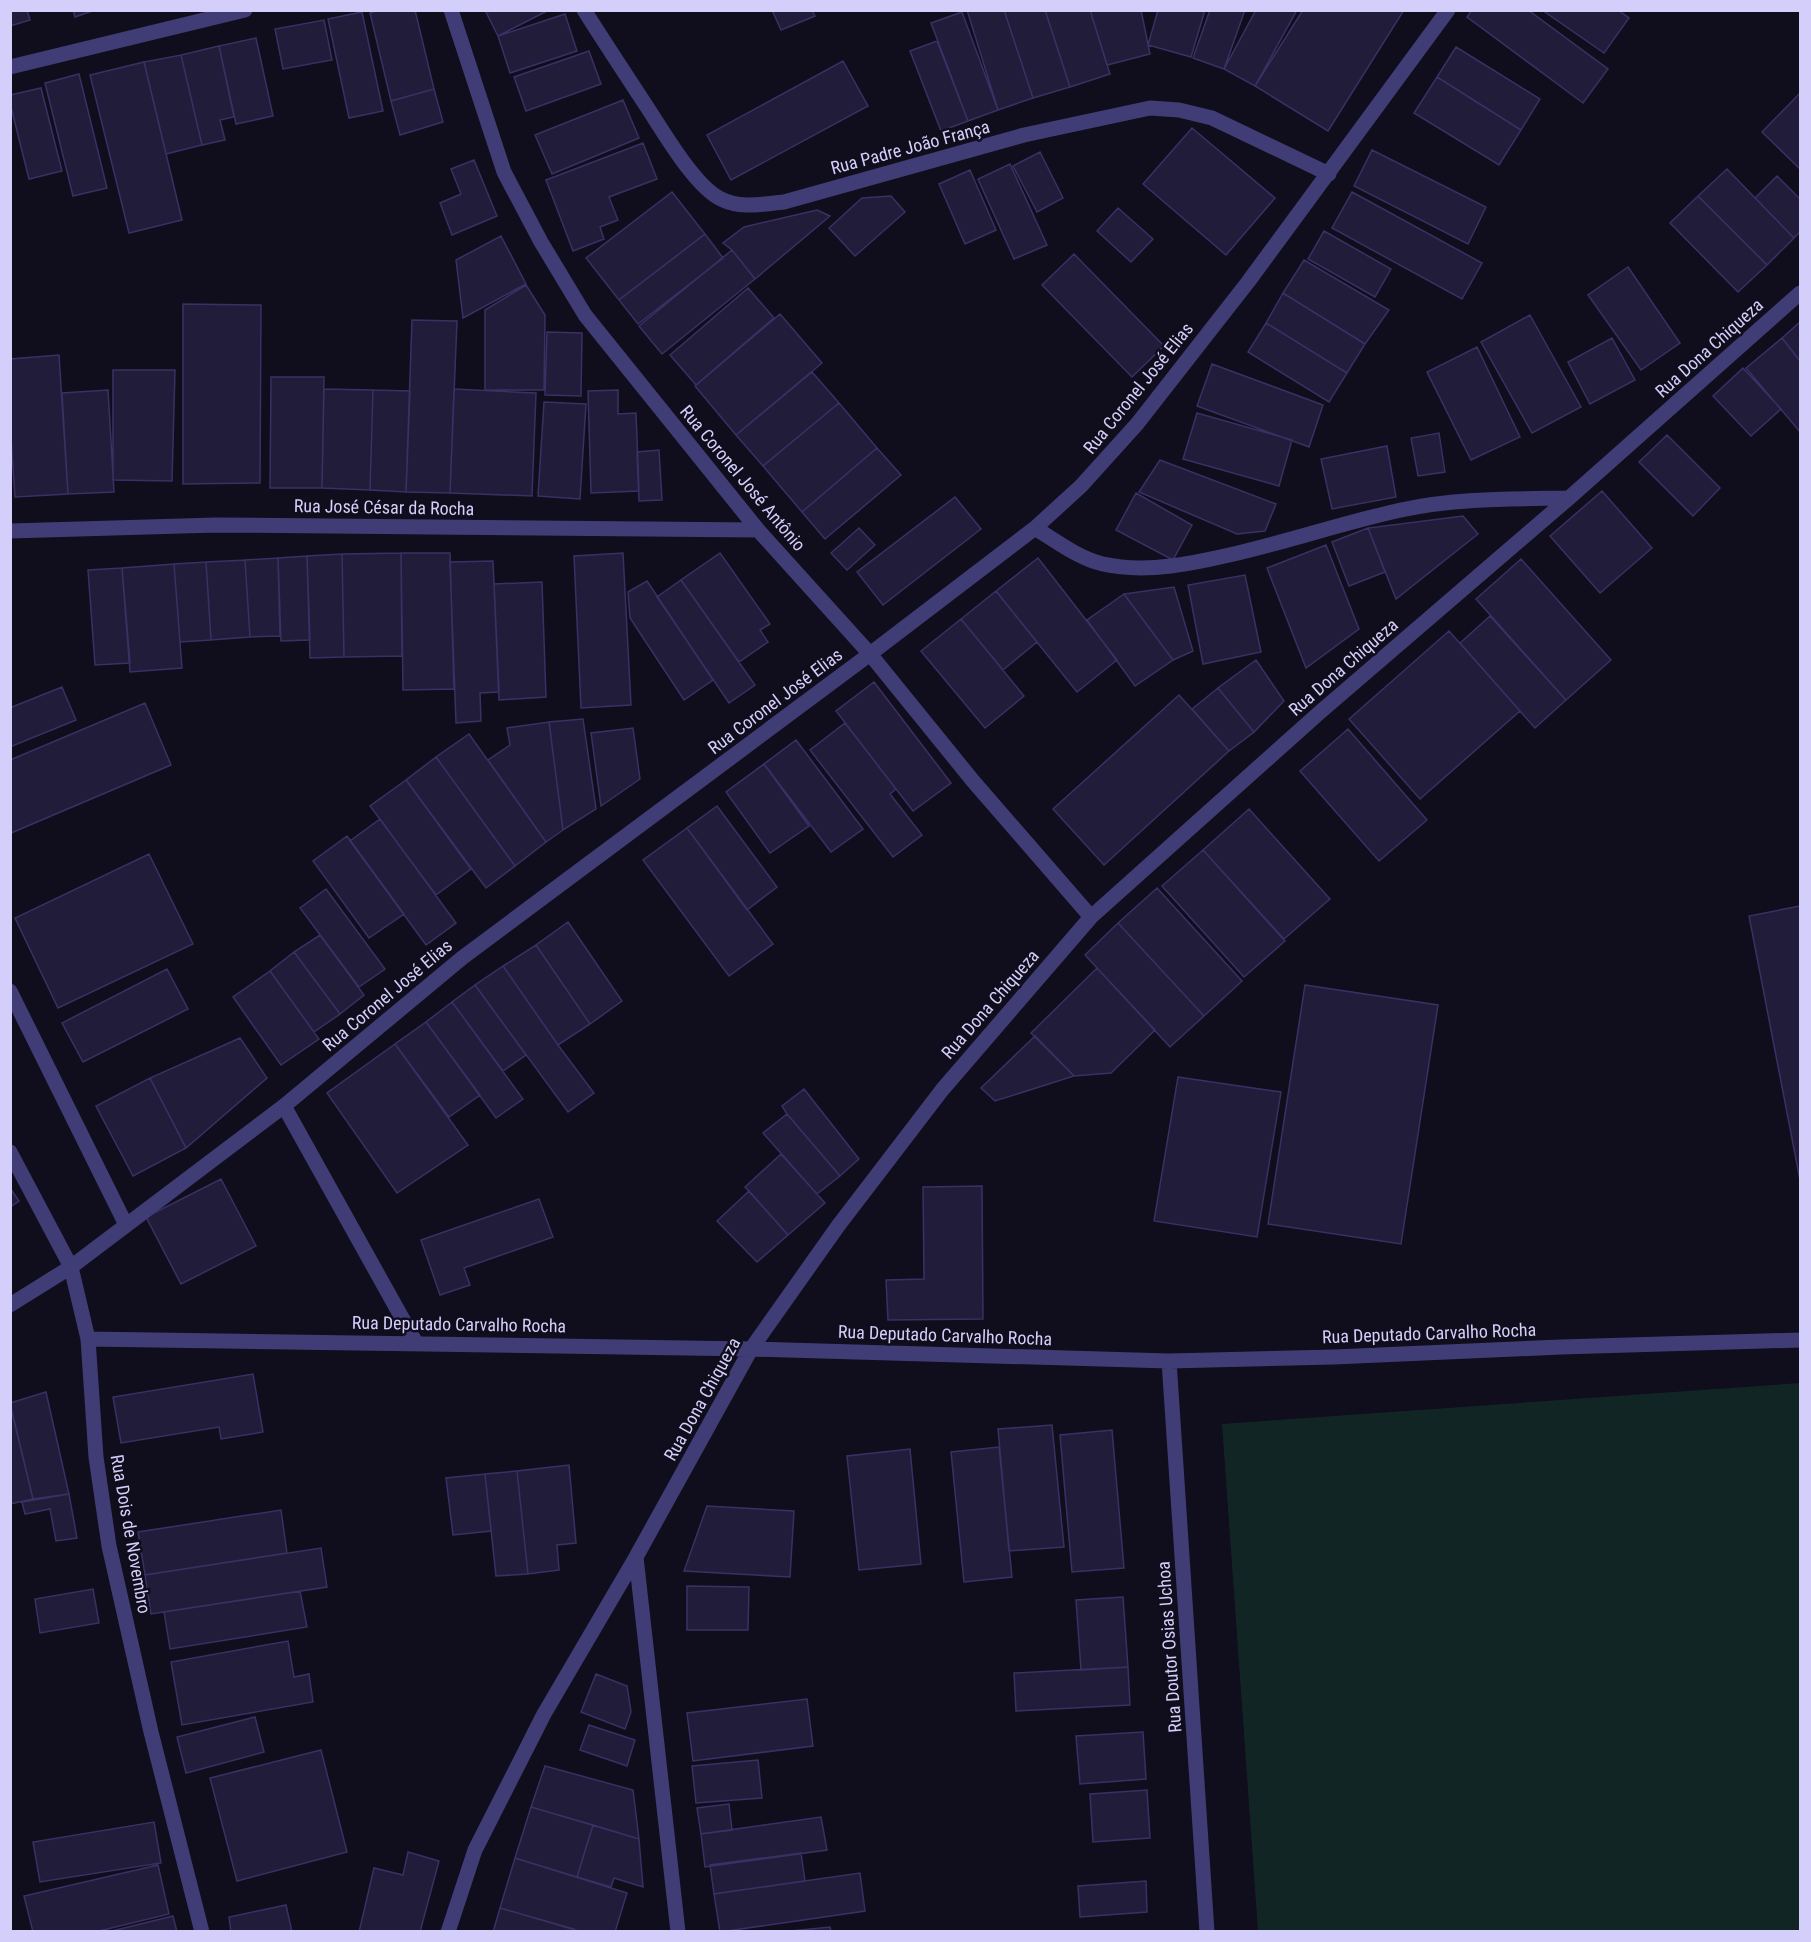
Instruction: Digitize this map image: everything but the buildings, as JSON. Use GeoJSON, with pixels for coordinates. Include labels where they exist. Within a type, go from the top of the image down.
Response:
{"type":"FeatureCollection","features":[{"type":"Feature","properties":{"kind":"street"},"geometry":{"type":"LineString","coordinates":[[10,67],[226,12],[245,10]]}},
{"type":"Feature","properties":{"kind":"street","name":"Rua Coronel José Antônio"},"geometry":{"type":"LineString","coordinates":[[451,10],[504,172],[541,242],[585,315],[758,530],[870,654],[973,782],[1091,917]]}},
{"type":"Feature","properties":{"kind":"street","name":"Rua Padre João França"},"geometry":{"type":"LineString","coordinates":[[584,10],[681,159],[706,188],[718,198],[731,203],[747,206],[784,202],[1024,135],[1150,108],[1179,110],[1212,118],[1329,174]]}},
{"type":"Feature","properties":{"kind":"street","name":"Rua Coronel José Elias"},"geometry":{"type":"LineString","coordinates":[[10,1305],[71,1267],[284,1106],[462,958],[870,654],[1035,528],[1082,486],[1137,424],[1329,174],[1448,10]]}},
{"type":"Feature","properties":{"kind":"street","name":"Rua Dona Chiqueza"},"geometry":{"type":"LineString","coordinates":[[448,1932],[475,1850],[544,1714],[636,1557],[751,1349],[838,1226],[942,1090],[1091,917],[1319,713],[1569,498],[1800,293]]}},
{"type":"Feature","properties":{"kind":"street"},"geometry":{"type":"LineString","coordinates":[[1035,528],[1068,549],[1102,564],[1144,568],[1192,564],[1293,540],[1401,510],[1462,500],[1569,498]]}},
{"type":"Feature","properties":{"kind":"street","name":"Rua José César da Rocha"},"geometry":{"type":"LineString","coordinates":[[10,531],[216,525],[758,530]]}},
{"type":"Feature","properties":{"kind":"street"},"geometry":{"type":"LineString","coordinates":[[10,991],[126,1225]]}},
{"type":"Feature","properties":{"kind":"street"},"geometry":{"type":"LineString","coordinates":[[284,1106],[416,1343]]}},
{"type":"Feature","properties":{"kind":"street","name":"Rua Dois de Novembro"},"geometry":{"type":"LineString","coordinates":[[10,1152],[71,1267],[88,1339],[96,1457],[110,1546],[151,1732],[202,1932]]}},
{"type":"Feature","properties":{"kind":"street","name":"Rua Deputado Carvalho Rocha"},"geometry":{"type":"LineString","coordinates":[[88,1339],[751,1349],[1169,1360],[1334,1357],[1800,1340]]}},
{"type":"Feature","properties":{"kind":"street","name":"Rua Doutor Osias Uchoa"},"geometry":{"type":"LineString","coordinates":[[1169,1360],[1208,1932]]}},
{"type":"Feature","properties":{"kind":"street"},"geometry":{"type":"LineString","coordinates":[[636,1557],[678,1932]]}},
{"type":"Feature","properties":{"kind":"green space"},"geometry":{"type":"Polygon","coordinates":[[[1800,1383],[1800,1931],[1258,1931],[1222,1424],[1800,1383]]]}}]}
